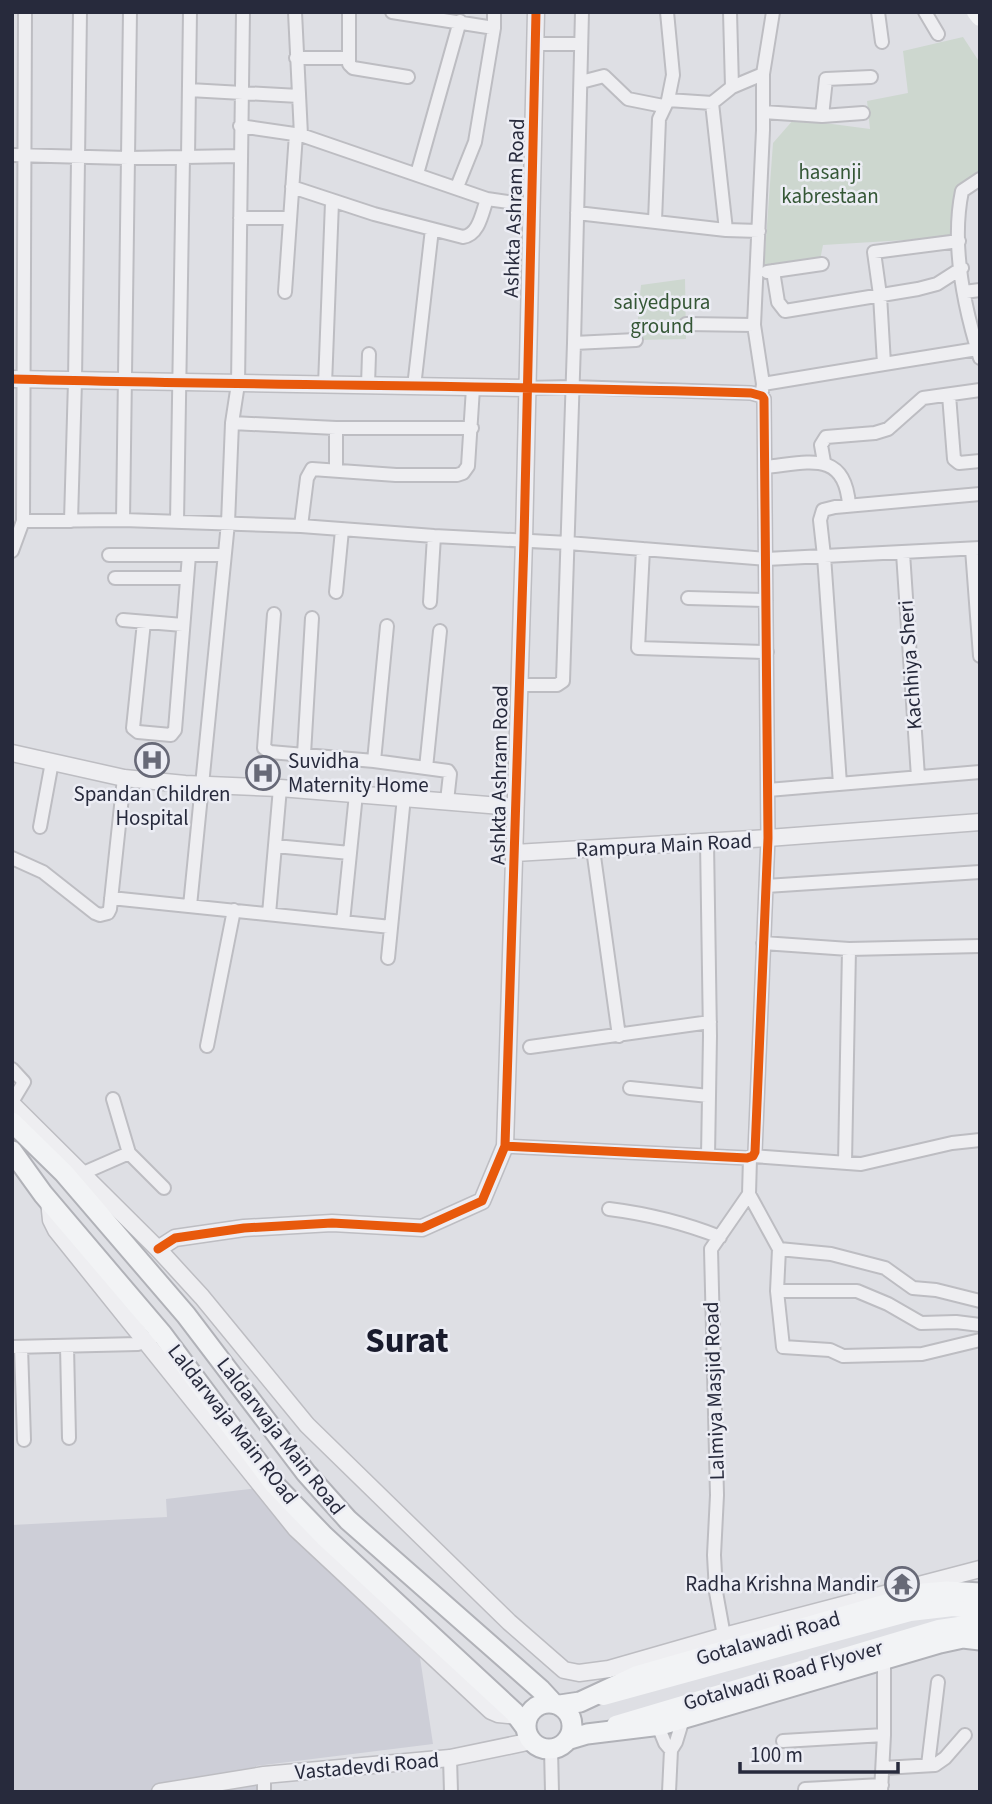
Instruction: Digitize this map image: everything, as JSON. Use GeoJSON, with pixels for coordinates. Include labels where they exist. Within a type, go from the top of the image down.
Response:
{"type":"FeatureCollection","features":[{"type":"Feature","properties":{"kind":"highway","name":"Laldarwaja Main Road"},"geometry":{"type":"LineString","coordinates":[[12,1122],[73,1171],[306,1473],[348,1520],[557,1704]]}},
{"type":"Feature","properties":{"kind":"highway","name":"Laldarwaja Main ROad"},"geometry":{"type":"LineString","coordinates":[[14,1156],[154,1337],[274,1484],[324,1536],[525,1728]]}},
{"type":"Feature","properties":{"kind":"highway","name":"Gotalawadi Road"},"geometry":{"type":"LineString","coordinates":[[557,1704],[580,1702],[636,1676],[924,1593],[980,1593]]}},
{"type":"Feature","properties":{"kind":"highway"},"geometry":{"type":"LineString","coordinates":[[559,1744],[572,1725],[571,1717],[557,1704],[546,1703],[533,1709],[525,1728],[537,1745],[559,1744],[587,1734],[650,1721],[682,1719],[940,1643],[963,1638],[980,1640]]}},
{"type":"Feature","properties":{"kind":"main road"},"geometry":{"type":"LineString","coordinates":[[976,12],[980,17]]}},
{"type":"Feature","properties":{"kind":"main road","name":"Gotalwadi Road Flyover"},"geometry":{"type":"LineString","coordinates":[[580,1702],[640,1688],[910,1612],[953,1607],[980,1610]]}},
{"type":"Feature","properties":{"kind":"main road","name":"Gotalwadi Road Flyover"},"geometry":{"type":"LineString","coordinates":[[650,1721],[939,1629],[980,1626]]}},
{"type":"Feature","properties":{"kind":"street"},"geometry":{"type":"LineString","coordinates":[[12,551],[23,521],[18,379],[18,155],[25,12]]}},
{"type":"Feature","properties":{"kind":"street"},"geometry":{"type":"LineString","coordinates":[[71,521],[80,12]]}},
{"type":"Feature","properties":{"kind":"street"},"geometry":{"type":"LineString","coordinates":[[123,520],[130,12]]}},
{"type":"Feature","properties":{"kind":"street"},"geometry":{"type":"LineString","coordinates":[[177,522],[190,12]]}},
{"type":"Feature","properties":{"kind":"street"},"geometry":{"type":"LineString","coordinates":[[190,906],[228,523],[232,423],[237,384],[243,12]]}},
{"type":"Feature","properties":{"kind":"street"},"geometry":{"type":"LineString","coordinates":[[285,292],[298,134],[295,12]]}},
{"type":"Feature","properties":{"kind":"street"},"geometry":{"type":"LineString","coordinates":[[349,12],[349,64],[353,68],[408,77]]}},
{"type":"Feature","properties":{"kind":"street"},"geometry":{"type":"LineString","coordinates":[[391,12],[494,28]]}},
{"type":"Feature","properties":{"kind":"street"},"geometry":{"type":"LineString","coordinates":[[457,187],[475,142],[494,28],[494,12]]}},
{"type":"Feature","properties":{"kind":"street","name":"Ashkta Ashram Road"},"geometry":{"type":"LineString","coordinates":[[158,1249],[175,1238],[244,1228],[332,1223],[422,1228],[482,1200],[505,1146],[524,540],[536,12]]}},
{"type":"Feature","properties":{"kind":"street"},"geometry":{"type":"LineString","coordinates":[[518,685],[558,685],[563,681],[582,12]]}},
{"type":"Feature","properties":{"kind":"street"},"geometry":{"type":"LineString","coordinates":[[655,221],[659,129],[673,75],[667,12]]}},
{"type":"Feature","properties":{"kind":"street"},"geometry":{"type":"LineString","coordinates":[[730,12],[732,87]]}},
{"type":"Feature","properties":{"kind":"street"},"geometry":{"type":"LineString","coordinates":[[773,12],[763,74],[754,325],[765,405],[768,838],[755,1152],[751,1157],[749,1195],[779,1249],[777,1290],[783,1347],[830,1350],[843,1356],[922,1354],[980,1340]]}},
{"type":"Feature","properties":{"kind":"street"},"geometry":{"type":"LineString","coordinates":[[878,12],[882,42]]}},
{"type":"Feature","properties":{"kind":"street"},"geometry":{"type":"LineString","coordinates":[[925,12],[938,34]]}},
{"type":"Feature","properties":{"kind":"street"},"geometry":{"type":"LineString","coordinates":[[417,174],[460,21]]}},
{"type":"Feature","properties":{"kind":"street"},"geometry":{"type":"LineString","coordinates":[[536,44],[581,44]]}},
{"type":"Feature","properties":{"kind":"street"},"geometry":{"type":"LineString","coordinates":[[296,58],[348,58]]}},
{"type":"Feature","properties":{"kind":"street"},"geometry":{"type":"LineString","coordinates":[[581,82],[604,76],[628,99],[665,103],[712,103],[732,87],[763,74]]}},
{"type":"Feature","properties":{"kind":"street"},"geometry":{"type":"LineString","coordinates":[[822,116],[826,79],[871,77]]}},
{"type":"Feature","properties":{"kind":"street"},"geometry":{"type":"LineString","coordinates":[[189,90],[299,96]]}},
{"type":"Feature","properties":{"kind":"street"},"geometry":{"type":"LineString","coordinates":[[712,103],[726,230]]}},
{"type":"Feature","properties":{"kind":"street"},"geometry":{"type":"LineString","coordinates":[[763,112],[822,116],[863,113]]}},
{"type":"Feature","properties":{"kind":"street"},"geometry":{"type":"LineString","coordinates":[[240,126],[298,134],[487,199],[530,205]]}},
{"type":"Feature","properties":{"kind":"street"},"geometry":{"type":"LineString","coordinates":[[18,155],[128,158],[240,156]]}},
{"type":"Feature","properties":{"kind":"street"},"geometry":{"type":"LineString","coordinates":[[18,379],[179,384],[572,387],[751,393],[884,364],[978,353],[964,292],[959,241],[962,191],[980,179]]}},
{"type":"Feature","properties":{"kind":"street"},"geometry":{"type":"LineString","coordinates":[[292,187],[332,202],[463,237],[476,231],[487,199]]}},
{"type":"Feature","properties":{"kind":"street"},"geometry":{"type":"LineString","coordinates":[[325,385],[332,202]]}},
{"type":"Feature","properties":{"kind":"street"},"geometry":{"type":"LineString","coordinates":[[577,213],[759,232]]}},
{"type":"Feature","properties":{"kind":"street"},"geometry":{"type":"LineString","coordinates":[[240,218],[289,218]]}},
{"type":"Feature","properties":{"kind":"street"},"geometry":{"type":"LineString","coordinates":[[414,387],[432,229]]}},
{"type":"Feature","properties":{"kind":"street"},"geometry":{"type":"LineString","coordinates":[[884,364],[880,295],[874,252],[959,241]]}},
{"type":"Feature","properties":{"kind":"street"},"geometry":{"type":"LineString","coordinates":[[756,274],[822,264]]}},
{"type":"Feature","properties":{"kind":"street"},"geometry":{"type":"LineString","coordinates":[[773,271],[778,302],[785,311],[937,284],[962,268]]}},
{"type":"Feature","properties":{"kind":"street"},"geometry":{"type":"LineString","coordinates":[[964,292],[980,290]]}},
{"type":"Feature","properties":{"kind":"street"},"geometry":{"type":"LineString","coordinates":[[686,324],[754,325]]}},
{"type":"Feature","properties":{"kind":"street"},"geometry":{"type":"LineString","coordinates":[[574,343],[636,340]]}},
{"type":"Feature","properties":{"kind":"street"},"geometry":{"type":"LineString","coordinates":[[368,386],[369,354]]}},
{"type":"Feature","properties":{"kind":"street"},"geometry":{"type":"LineString","coordinates":[[301,526],[308,472],[312,469],[396,475],[463,473],[468,466],[473,388]]}},
{"type":"Feature","properties":{"kind":"street"},"geometry":{"type":"LineString","coordinates":[[824,462],[821,445],[826,437],[876,433],[888,429],[923,398],[980,390]]}},
{"type":"Feature","properties":{"kind":"street"},"geometry":{"type":"LineString","coordinates":[[949,395],[954,459],[959,463],[980,461]]}},
{"type":"Feature","properties":{"kind":"street"},"geometry":{"type":"LineString","coordinates":[[232,423],[336,428],[472,428]]}},
{"type":"Feature","properties":{"kind":"street"},"geometry":{"type":"LineString","coordinates":[[336,428],[336,470]]}},
{"type":"Feature","properties":{"kind":"street"},"geometry":{"type":"LineString","coordinates":[[765,467],[824,462],[834,467],[843,478],[848,489],[849,505]]}},
{"type":"Feature","properties":{"kind":"street"},"geometry":{"type":"LineString","coordinates":[[840,784],[820,520],[823,510],[849,505],[980,494]]}},
{"type":"Feature","properties":{"kind":"street"},"geometry":{"type":"LineString","coordinates":[[23,521],[123,520],[301,526],[766,559],[976,549],[980,656]]}},
{"type":"Feature","properties":{"kind":"street"},"geometry":{"type":"LineString","coordinates":[[336,592],[342,530]]}},
{"type":"Feature","properties":{"kind":"street"},"geometry":{"type":"LineString","coordinates":[[430,602],[434,536]]}},
{"type":"Feature","properties":{"kind":"street"},"geometry":{"type":"LineString","coordinates":[[643,549],[638,648],[767,652]]}},
{"type":"Feature","properties":{"kind":"street","name":"Kachhiya Sheri"},"geometry":{"type":"LineString","coordinates":[[903,553],[918,777]]}},
{"type":"Feature","properties":{"kind":"street"},"geometry":{"type":"LineString","coordinates":[[108,555],[224,555]]}},
{"type":"Feature","properties":{"kind":"street"},"geometry":{"type":"LineString","coordinates":[[144,622],[133,728],[138,732],[171,735],[175,730],[189,555]]}},
{"type":"Feature","properties":{"kind":"street"},"geometry":{"type":"LineString","coordinates":[[115,578],[187,578]]}},
{"type":"Feature","properties":{"kind":"street"},"geometry":{"type":"LineString","coordinates":[[688,598],[766,600]]}},
{"type":"Feature","properties":{"kind":"street"},"geometry":{"type":"LineString","coordinates":[[274,614],[263,745],[266,751],[374,761],[450,772],[447,802]]}},
{"type":"Feature","properties":{"kind":"street"},"geometry":{"type":"LineString","coordinates":[[304,754],[312,618]]}},
{"type":"Feature","properties":{"kind":"street"},"geometry":{"type":"LineString","coordinates":[[123,620],[183,625]]}},
{"type":"Feature","properties":{"kind":"street"},"geometry":{"type":"LineString","coordinates":[[374,761],[387,626]]}},
{"type":"Feature","properties":{"kind":"street"},"geometry":{"type":"LineString","coordinates":[[425,768],[440,631]]}},
{"type":"Feature","properties":{"kind":"street"},"geometry":{"type":"LineString","coordinates":[[12,753],[124,778],[514,807]]}},
{"type":"Feature","properties":{"kind":"street"},"geometry":{"type":"LineString","coordinates":[[40,827],[52,762]]}},
{"type":"Feature","properties":{"kind":"street"},"geometry":{"type":"LineString","coordinates":[[768,790],[980,772]]}},
{"type":"Feature","properties":{"kind":"street"},"geometry":{"type":"LineString","coordinates":[[12,858],[43,872],[100,915],[108,913],[124,778]]}},
{"type":"Feature","properties":{"kind":"street"},"geometry":{"type":"LineString","coordinates":[[269,914],[280,788]]}},
{"type":"Feature","properties":{"kind":"street"},"geometry":{"type":"LineString","coordinates":[[343,922],[356,794]]}},
{"type":"Feature","properties":{"kind":"street"},"geometry":{"type":"LineString","coordinates":[[388,958],[404,797]]}},
{"type":"Feature","properties":{"kind":"street","name":"Rampura Main Road"},"geometry":{"type":"LineString","coordinates":[[515,853],[980,822]]}},
{"type":"Feature","properties":{"kind":"street"},"geometry":{"type":"LineString","coordinates":[[707,842],[710,1022],[708,1156]]}},
{"type":"Feature","properties":{"kind":"street"},"geometry":{"type":"LineString","coordinates":[[275,846],[350,853]]}},
{"type":"Feature","properties":{"kind":"street"},"geometry":{"type":"LineString","coordinates":[[593,849],[619,1036]]}},
{"type":"Feature","properties":{"kind":"street"},"geometry":{"type":"LineString","coordinates":[[766,886],[980,872]]}},
{"type":"Feature","properties":{"kind":"street"},"geometry":{"type":"LineString","coordinates":[[111,898],[391,927]]}},
{"type":"Feature","properties":{"kind":"street"},"geometry":{"type":"LineString","coordinates":[[207,1046],[234,910]]}},
{"type":"Feature","properties":{"kind":"street"},"geometry":{"type":"LineString","coordinates":[[763,943],[849,949],[980,946]]}},
{"type":"Feature","properties":{"kind":"street"},"geometry":{"type":"LineString","coordinates":[[845,1163],[849,949]]}},
{"type":"Feature","properties":{"kind":"street"},"geometry":{"type":"LineString","coordinates":[[530,1047],[710,1022]]}},
{"type":"Feature","properties":{"kind":"street"},"geometry":{"type":"LineString","coordinates":[[12,1069],[23,1082],[12,1103],[73,1171],[158,1249],[202,1297],[307,1425],[509,1622],[564,1670],[579,1673],[609,1670],[724,1636],[980,1569]]}},
{"type":"Feature","properties":{"kind":"street"},"geometry":{"type":"LineString","coordinates":[[630,1088],[709,1096]]}},
{"type":"Feature","properties":{"kind":"street"},"geometry":{"type":"LineString","coordinates":[[113,1099],[130,1153],[164,1188]]}},
{"type":"Feature","properties":{"kind":"street"},"geometry":{"type":"LineString","coordinates":[[505,1146],[861,1164],[952,1143],[980,1140]]}},
{"type":"Feature","properties":{"kind":"street"},"geometry":{"type":"LineString","coordinates":[[73,1171],[130,1153]]}},
{"type":"Feature","properties":{"kind":"street","name":"Lalmiya Masjid Road"},"geometry":{"type":"LineString","coordinates":[[724,1636],[716,1591],[714,1555],[717,1457],[711,1249],[749,1195]]}},
{"type":"Feature","properties":{"kind":"street"},"geometry":{"type":"LineString","coordinates":[[609,1209],[649,1213],[720,1237]]}},
{"type":"Feature","properties":{"kind":"street"},"geometry":{"type":"LineString","coordinates":[[779,1249],[831,1254],[876,1265],[885,1268],[913,1288],[936,1290],[980,1301]]}},
{"type":"Feature","properties":{"kind":"street"},"geometry":{"type":"LineString","coordinates":[[777,1290],[857,1291],[888,1304],[921,1323],[956,1322],[980,1325]]}},
{"type":"Feature","properties":{"kind":"street"},"geometry":{"type":"LineString","coordinates":[[186,1315],[202,1297]]}},
{"type":"Feature","properties":{"kind":"street"},"geometry":{"type":"LineString","coordinates":[[24,1440],[16,1347],[138,1344],[154,1337]]}},
{"type":"Feature","properties":{"kind":"street"},"geometry":{"type":"LineString","coordinates":[[67,1346],[69,1438]]}},
{"type":"Feature","properties":{"kind":"street"},"geometry":{"type":"LineString","coordinates":[[805,1789],[881,1788],[884,1661]]}},
{"type":"Feature","properties":{"kind":"street"},"geometry":{"type":"LineString","coordinates":[[928,1765],[937,1682]]}},
{"type":"Feature","properties":{"kind":"street"},"geometry":{"type":"LineString","coordinates":[[668,1792],[671,1749],[676,1742],[682,1719]]}},
{"type":"Feature","properties":{"kind":"street"},"geometry":{"type":"LineString","coordinates":[[650,1721],[671,1749]]}},
{"type":"Feature","properties":{"kind":"street","name":"Vastadevdi Road"},"geometry":{"type":"LineString","coordinates":[[160,1792],[264,1784],[450,1758],[525,1728]]}},
{"type":"Feature","properties":{"kind":"street"},"geometry":{"type":"LineString","coordinates":[[783,1741],[884,1735]]}},
{"type":"Feature","properties":{"kind":"street"},"geometry":{"type":"LineString","coordinates":[[883,1768],[941,1762],[965,1735]]}},
{"type":"Feature","properties":{"kind":"street"},"geometry":{"type":"LineString","coordinates":[[552,1792],[559,1744]]}},
{"type":"Feature","properties":{"kind":"street"},"geometry":{"type":"LineString","coordinates":[[450,1758],[452,1792]]}},
{"type":"Feature","properties":{"kind":"shaded area"},"geometry":{"type":"Polygon","coordinates":[[[258,1488],[419,1651],[433,1744],[256,1766],[257,1792],[12,1792],[12,1525],[167,1517],[166,1499],[258,1488]]]}},
{"type":"Feature","properties":{"kind":"green space","name":"hasanji kabrestaan"},"geometry":{"type":"Polygon","coordinates":[[[963,37],[980,63],[980,174],[958,189],[956,237],[823,245],[819,265],[764,266],[773,143],[794,119],[870,129],[867,101],[908,93],[903,51],[963,37]]]}},
{"type":"Feature","properties":{"kind":"green space","name":"saiyedpura ground"},"geometry":{"type":"Polygon","coordinates":[[[685,279],[686,339],[636,340],[641,285],[685,279]]]}},
{"type":"Feature","properties":{"kind":"cycle path"},"geometry":{"type":"LineString","coordinates":[[158,1249],[175,1238],[244,1228],[332,1223],[422,1228],[482,1201],[505,1146],[524,540],[536,12]]}},
{"type":"Feature","properties":{"kind":"cycle path"},"geometry":{"type":"LineString","coordinates":[[12,379],[659,390],[751,393],[764,399],[768,838],[755,1152],[747,1158],[505,1146]]}},
{"type":"Feature","properties":{"kind":"place","name":"Spandan Children Hospital"},"geometry":{"type":"Point","coordinates":[152,760]}},
{"type":"Feature","properties":{"kind":"place","name":"Suvidha Maternity Home"},"geometry":{"type":"Point","coordinates":[263,773]}},
{"type":"Feature","properties":{"kind":"place","name":"Radha Krishna Mandir"},"geometry":{"type":"Point","coordinates":[902,1584]}},
{"type":"Feature","properties":{"kind":"district","name":"Surat"},"geometry":{"type":"Point","coordinates":[407,1341]}}]}
